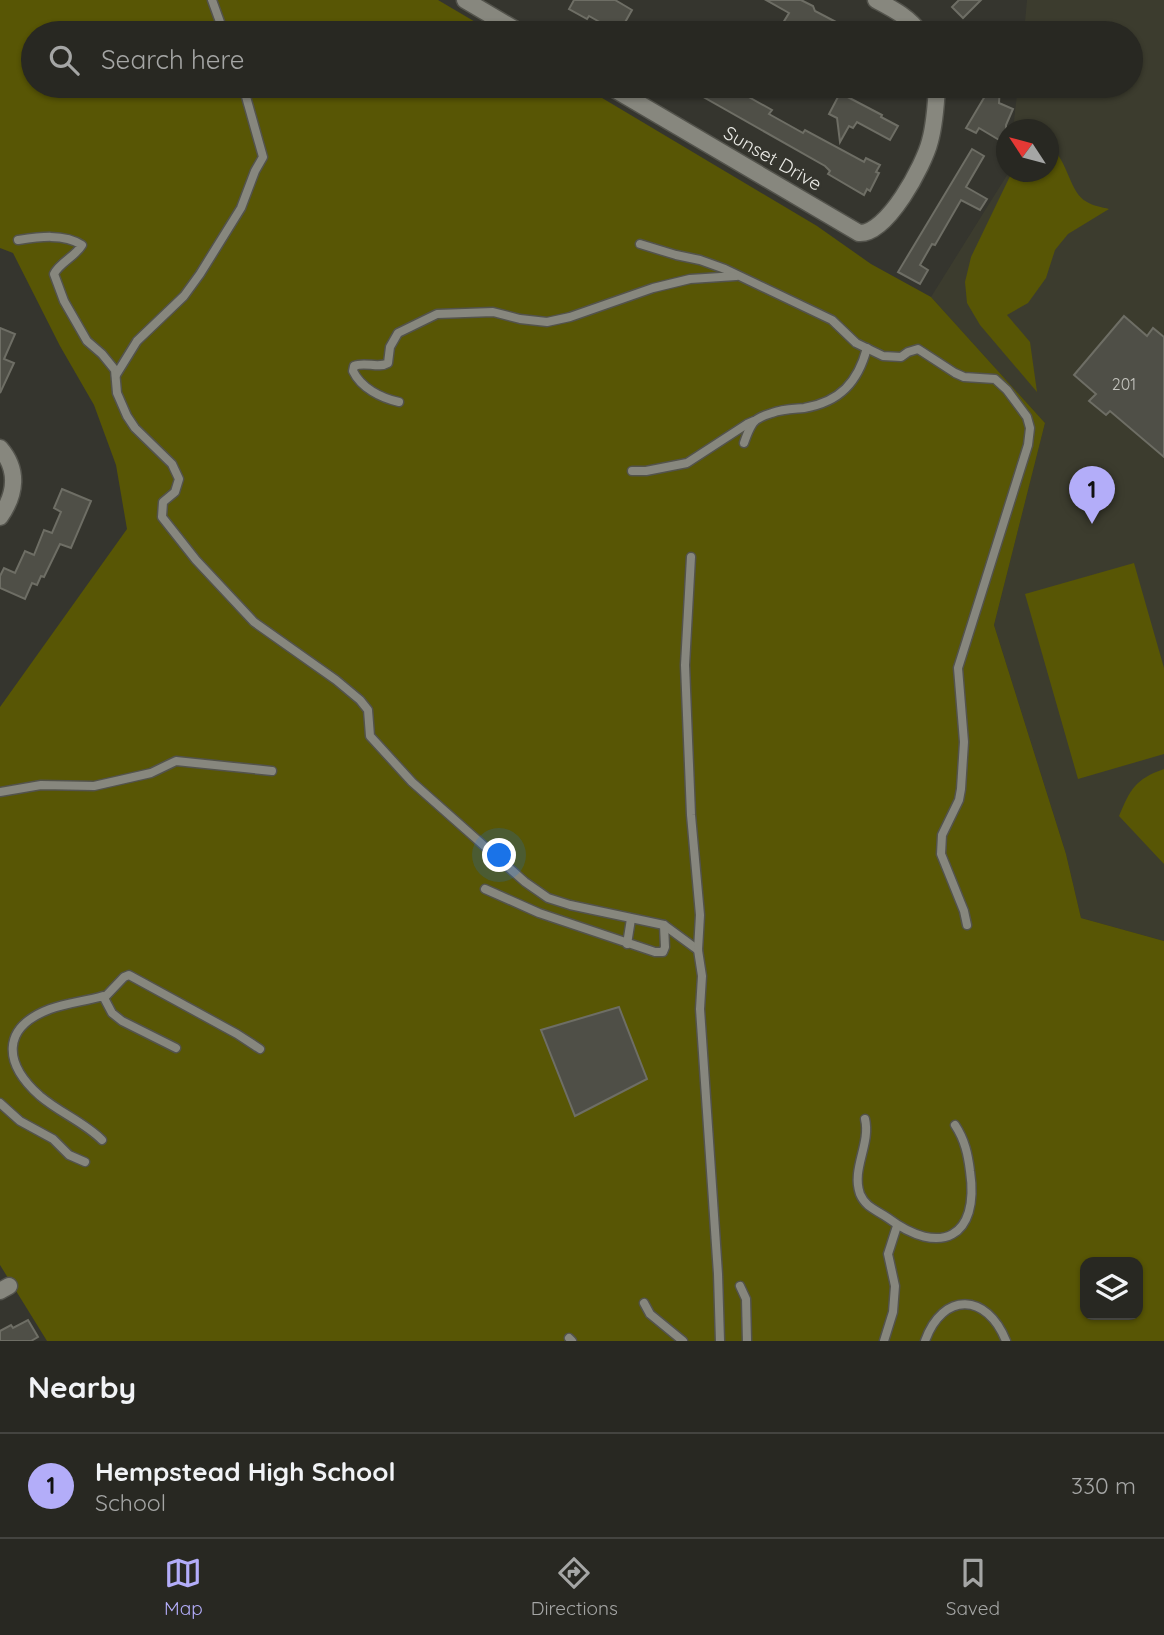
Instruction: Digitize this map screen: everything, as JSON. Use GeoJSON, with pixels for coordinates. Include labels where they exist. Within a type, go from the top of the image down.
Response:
{"type":"FeatureCollection","features":[{"type":"Feature","properties":{"kind":"street"},"geometry":{"type":"LineString","coordinates":[[465,0],[501,21]]}},
{"type":"Feature","properties":{"kind":"street"},"geometry":{"type":"LineString","coordinates":[[876,0],[910,21]]}},
{"type":"Feature","properties":{"kind":"street","name":"Sunset Drive"},"geometry":{"type":"LineString","coordinates":[[629,98],[859,233],[866,233],[887,219],[925,157],[936,98]]}},
{"type":"Feature","properties":{"kind":"street"},"geometry":{"type":"LineString","coordinates":[[0,448],[7,456],[14,477],[13,493],[0,517]]}},
{"type":"Feature","properties":{"kind":"lane"},"geometry":{"type":"LineString","coordinates":[[212,0],[220,21]]}},
{"type":"Feature","properties":{"kind":"lane"},"geometry":{"type":"LineString","coordinates":[[116,375],[137,341],[184,296],[241,208],[263,157],[246,98]]}},
{"type":"Feature","properties":{"kind":"lane"},"geometry":{"type":"LineString","coordinates":[[18,240],[48,237],[68,239],[82,245],[78,253],[57,269],[55,280],[87,341],[102,354],[116,375],[117,393],[127,416],[135,428],[172,464],[179,479],[175,492],[163,502],[162,517],[229,596],[254,622],[360,700],[368,710],[370,736],[412,782],[525,882],[548,898],[570,905],[664,925],[698,950]]}},
{"type":"Feature","properties":{"kind":"lane"},"geometry":{"type":"LineString","coordinates":[[640,244],[700,260],[738,276],[832,320],[856,344],[883,356],[901,358],[918,349],[964,377],[995,379],[1019,404],[1030,428],[1015,489],[958,668],[964,742],[961,789],[959,800],[945,826],[941,854],[967,925]]}},
{"type":"Feature","properties":{"kind":"lane"},"geometry":{"type":"LineString","coordinates":[[399,402],[371,390],[356,377],[354,366],[360,363],[385,365],[388,363],[390,347],[398,333],[438,314],[493,312],[547,322],[690,279],[738,276]]}},
{"type":"Feature","properties":{"kind":"lane"},"geometry":{"type":"LineString","coordinates":[[632,471],[687,463],[747,424],[777,411],[813,406],[837,396],[849,386],[862,368],[867,348]]}},
{"type":"Feature","properties":{"kind":"lane"},"geometry":{"type":"LineString","coordinates":[[744,443],[754,422]]}},
{"type":"Feature","properties":{"kind":"lane"},"geometry":{"type":"LineString","coordinates":[[691,557],[685,665],[690,804],[700,915],[698,950],[702,976],[701,1044],[718,1262],[720,1341]]}},
{"type":"Feature","properties":{"kind":"lane"},"geometry":{"type":"LineString","coordinates":[[0,792],[41,785],[94,786],[151,773],[176,761],[272,771]]}},
{"type":"Feature","properties":{"kind":"lane"},"geometry":{"type":"LineString","coordinates":[[485,889],[513,903],[627,944],[663,952],[664,925]]}},
{"type":"Feature","properties":{"kind":"lane"},"geometry":{"type":"LineString","coordinates":[[627,944],[631,919]]}},
{"type":"Feature","properties":{"kind":"lane"},"geometry":{"type":"LineString","coordinates":[[102,1140],[85,1125],[41,1096],[15,1063],[11,1044],[21,1027],[41,1013],[105,997],[124,976],[129,975],[260,1049]]}},
{"type":"Feature","properties":{"kind":"lane"},"geometry":{"type":"LineString","coordinates":[[105,997],[112,1013],[122,1021],[176,1048]]}},
{"type":"Feature","properties":{"kind":"lane"},"geometry":{"type":"LineString","coordinates":[[0,1103],[20,1121],[53,1139],[69,1154],[85,1162]]}},
{"type":"Feature","properties":{"kind":"lane"},"geometry":{"type":"LineString","coordinates":[[865,1119],[867,1129],[859,1169],[859,1191],[863,1201],[872,1210],[916,1236],[942,1238],[954,1234],[967,1221],[972,1202],[967,1152],[956,1125]]}},
{"type":"Feature","properties":{"kind":"lane"},"geometry":{"type":"LineString","coordinates":[[884,1341],[891,1325],[895,1286],[888,1254],[897,1226]]}},
{"type":"Feature","properties":{"kind":"lane"},"geometry":{"type":"LineString","coordinates":[[740,1286],[746,1299],[747,1341]]}},
{"type":"Feature","properties":{"kind":"lane"},"geometry":{"type":"LineString","coordinates":[[644,1303],[650,1314],[683,1341]]}},
{"type":"Feature","properties":{"kind":"lane"},"geometry":{"type":"LineString","coordinates":[[925,1341],[938,1315],[951,1307],[967,1305],[988,1312],[999,1325],[1006,1341]]}},
{"type":"Feature","properties":{"kind":"shaded area"},"geometry":{"type":"Polygon","coordinates":[[[0,0],[438,0],[474,21],[21,21],[21,98],[602,98],[817,226],[871,264],[931,297],[1045,423],[994,625],[1066,854],[1081,918],[1164,941],[1164,1341],[47,1341],[0,1265],[0,707],[127,529],[116,465],[94,405],[60,346],[13,253],[0,248],[0,0]]]}},
{"type":"Feature","properties":{"kind":"shaded area"},"geometry":{"type":"Polygon","coordinates":[[[1027,0],[1164,0],[1164,941],[1081,918],[1066,854],[994,625],[1045,423],[931,297],[1003,182],[1059,182],[1059,119],[1014,119],[1017,98],[1143,98],[1143,21],[1025,21],[1027,0]]]}},
{"type":"Feature","properties":{"kind":"shaded area"},"geometry":{"type":"Polygon","coordinates":[[[1059,156],[1081,198],[1109,209],[1068,234],[1055,250],[1046,278],[1028,303],[1007,315],[1030,342],[1037,392],[980,325],[967,303],[965,282],[971,257],[1007,182],[1059,182],[1059,156]]]}},
{"type":"Feature","properties":{"kind":"shaded area"},"geometry":{"type":"Polygon","coordinates":[[[1134,563],[1164,668],[1164,754],[1078,779],[1025,594],[1134,563]]]}},
{"type":"Feature","properties":{"kind":"shaded area"},"geometry":{"type":"Polygon","coordinates":[[[1164,769],[1164,864],[1119,816],[1135,786],[1146,777],[1164,769]]]}},
{"type":"Feature","properties":{"kind":"building"},"geometry":{"type":"Polygon","coordinates":[[[574,0],[615,0],[632,10],[626,21],[598,21],[589,16],[587,19],[569,9],[574,0]]]}},
{"type":"Feature","properties":{"kind":"building"},"geometry":{"type":"Polygon","coordinates":[[[766,0],[801,0],[834,21],[784,21],[789,13],[766,0]]]}},
{"type":"Feature","properties":{"kind":"building"},"geometry":{"type":"Polygon","coordinates":[[[959,0],[981,0],[963,18],[952,7],[959,0]]]}},
{"type":"Feature","properties":{"kind":"building"},"geometry":{"type":"Polygon","coordinates":[[[705,98],[751,98],[772,110],[769,114],[803,133],[805,130],[864,162],[866,158],[880,165],[870,191],[867,189],[864,195],[828,174],[830,171],[705,98]]]}},
{"type":"Feature","properties":{"kind":"building"},"geometry":{"type":"Polygon","coordinates":[[[837,98],[850,98],[898,126],[890,140],[857,122],[853,128],[849,126],[840,142],[837,118],[829,114],[837,98]]]}},
{"type":"Feature","properties":{"kind":"building"},"geometry":{"type":"Polygon","coordinates":[[[984,98],[999,98],[999,103],[1013,109],[1009,119],[996,119],[996,138],[979,128],[976,133],[966,128],[984,98]]]}},
{"type":"Feature","properties":{"kind":"building"},"geometry":{"type":"Polygon","coordinates":[[[972,149],[984,156],[966,187],[987,199],[980,210],[961,200],[920,265],[928,270],[920,284],[898,272],[972,149]]]}},
{"type":"Feature","properties":{"kind":"building"},"geometry":{"type":"Polygon","coordinates":[[[1124,316],[1147,336],[1153,328],[1164,337],[1164,457],[1110,411],[1106,415],[1089,401],[1096,394],[1074,375],[1124,316]]]}},
{"type":"Feature","properties":{"kind":"building"},"geometry":{"type":"Polygon","coordinates":[[[0,328],[15,334],[4,359],[14,363],[0,393],[0,328]]]}},
{"type":"Feature","properties":{"kind":"building"},"geometry":{"type":"Polygon","coordinates":[[[62,489],[91,501],[71,548],[60,544],[44,577],[41,576],[37,585],[32,583],[25,599],[0,588],[0,576],[4,568],[15,573],[25,551],[34,555],[44,530],[52,533],[61,512],[54,508],[62,489]]]}},
{"type":"Feature","properties":{"kind":"building"},"geometry":{"type":"Polygon","coordinates":[[[619,1007],[647,1079],[575,1116],[541,1030],[619,1007]]]}},
{"type":"Feature","properties":{"kind":"building"},"geometry":{"type":"Polygon","coordinates":[[[28,1320],[38,1337],[31,1341],[0,1341],[0,1331],[28,1320]]]}},
{"type":"Feature","properties":{"kind":"place","name":"Hempstead High School"},"geometry":{"type":"Point","coordinates":[1092,524]}}]}
